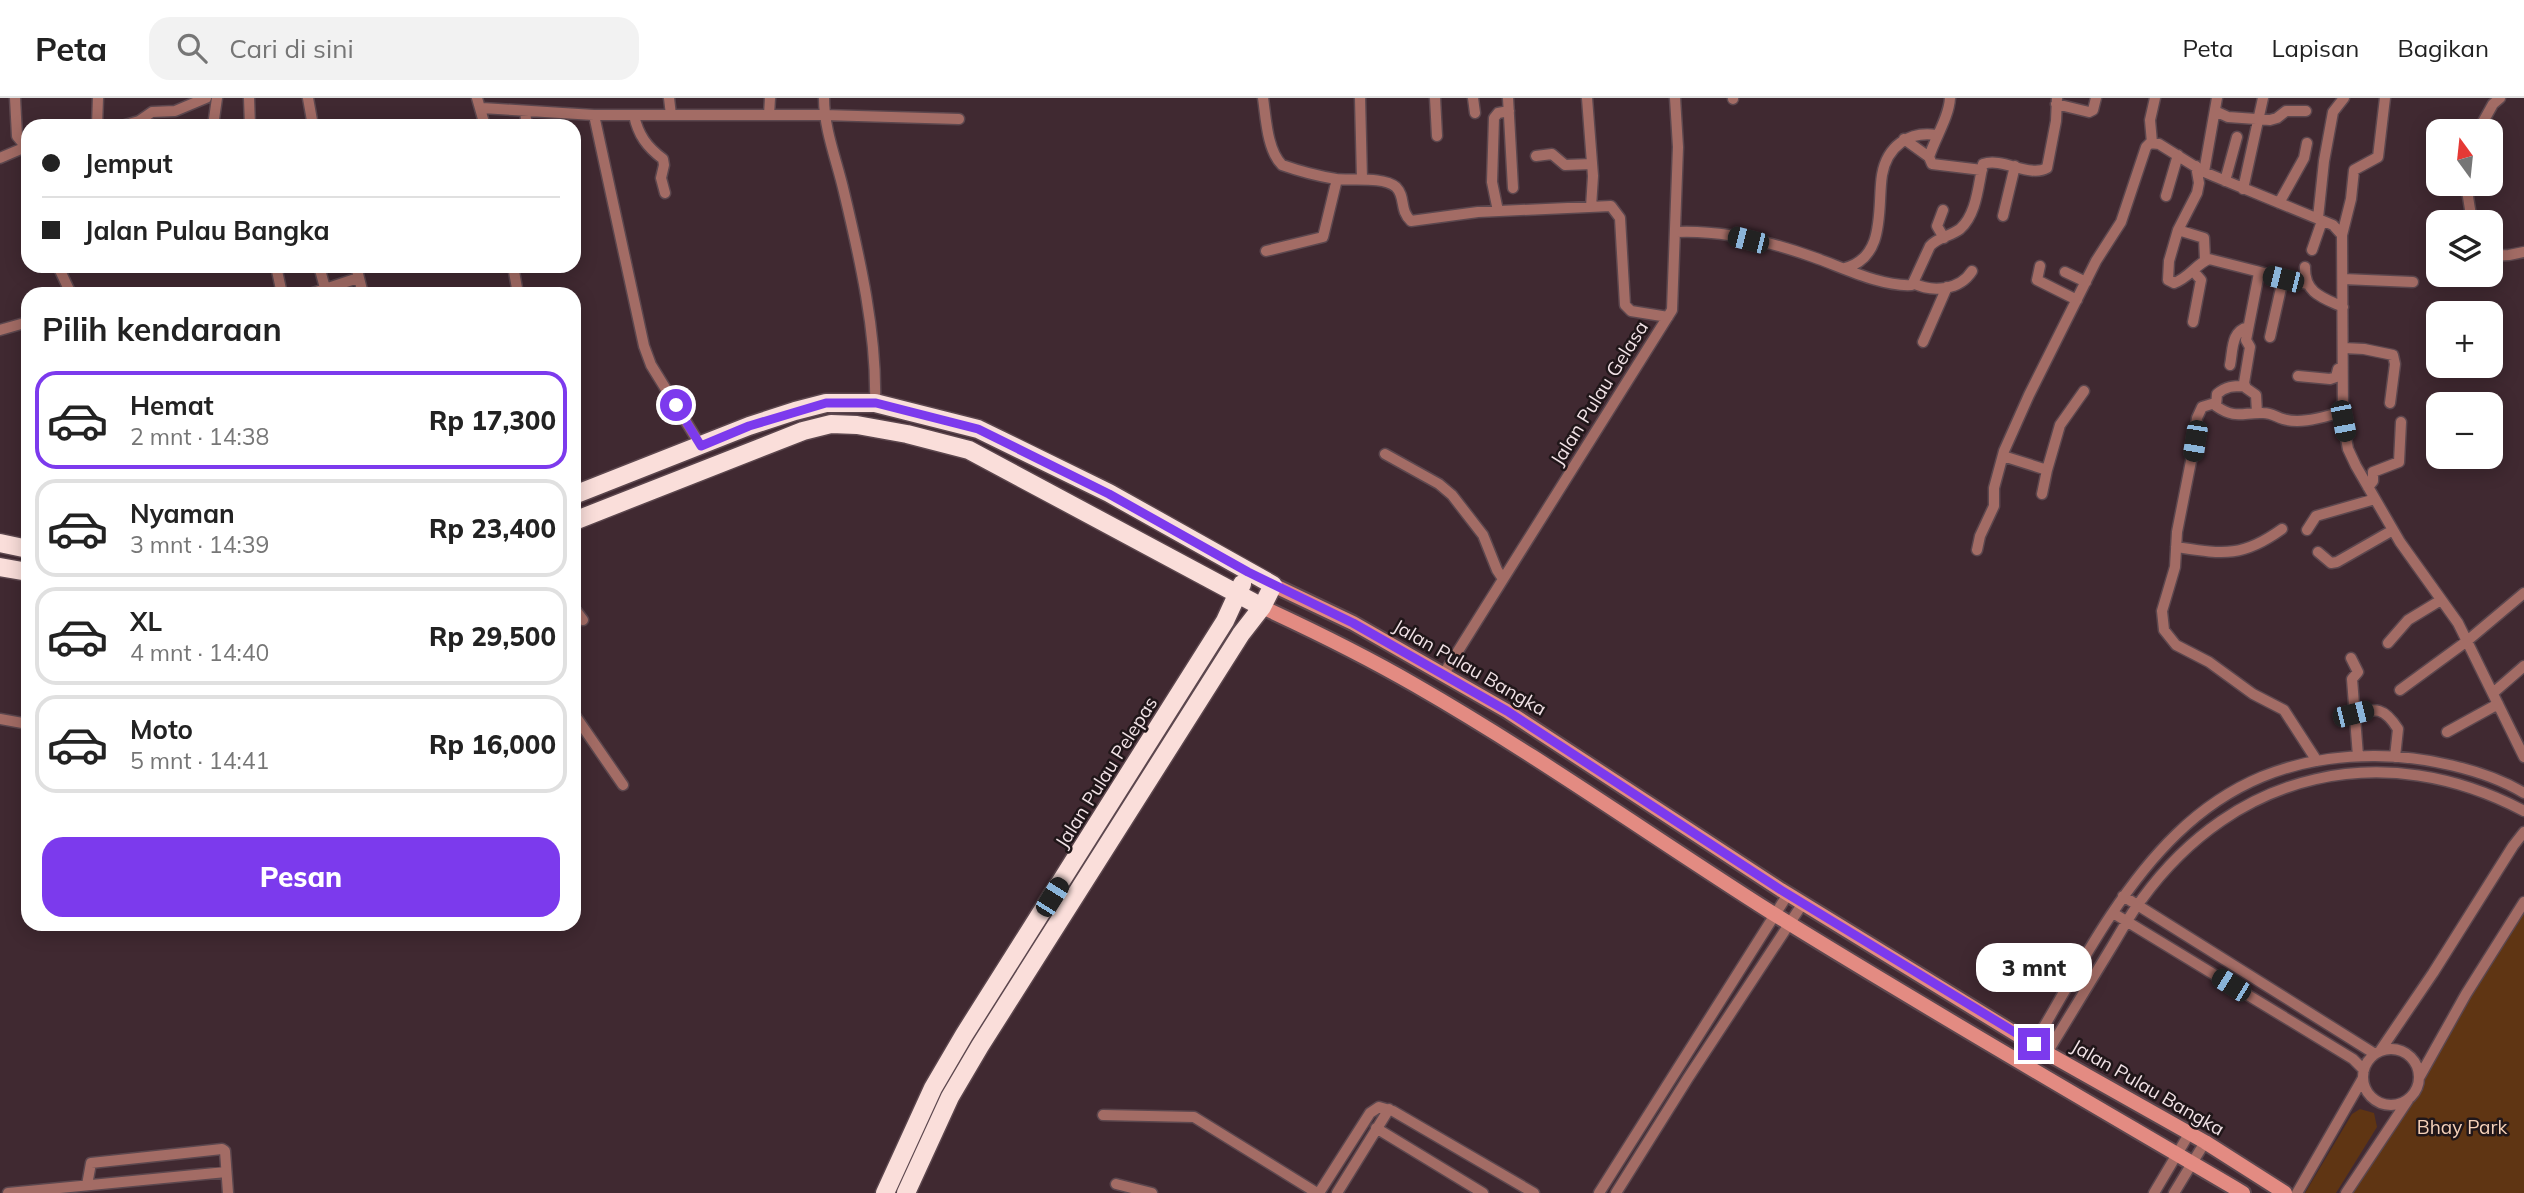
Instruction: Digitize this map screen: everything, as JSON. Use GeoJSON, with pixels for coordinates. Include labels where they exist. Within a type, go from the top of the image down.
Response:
{"type":"FeatureCollection","features":[{"type":"Feature","properties":{"kind":"highway","name":"Jalan Pulau Bangka"},"geometry":{"type":"LineString","coordinates":[[581,492],[749,426],[816,405],[876,403],[978,429],[1109,494],[1273,585]]}},
{"type":"Feature","properties":{"kind":"highway"},"geometry":{"type":"LineString","coordinates":[[581,518],[803,431],[831,424],[857,425],[969,450],[1262,607]]}},
{"type":"Feature","properties":{"kind":"highway"},"geometry":{"type":"LineString","coordinates":[[593,488],[602,509]]}},
{"type":"Feature","properties":{"kind":"highway"},"geometry":{"type":"LineString","coordinates":[[0,543],[21,548]]}},
{"type":"Feature","properties":{"kind":"highway"},"geometry":{"type":"LineString","coordinates":[[0,566],[21,570]]}},
{"type":"Feature","properties":{"kind":"highway","name":"Jalan Pulau Pelepas"},"geometry":{"type":"LineString","coordinates":[[886,1193],[939,1077],[1225,621],[1248,572]]}},
{"type":"Feature","properties":{"kind":"highway","name":"Jalan Pulau Pelepas"},"geometry":{"type":"LineString","coordinates":[[906,1193],[950,1097],[1241,634],[1262,607],[1273,585]]}},
{"type":"Feature","properties":{"kind":"main road","name":"Jalan Pulau Bangka"},"geometry":{"type":"LineString","coordinates":[[1273,585],[1353,623],[1507,711],[1788,894],[2047,1053],[2205,1142],[2285,1193]]}},
{"type":"Feature","properties":{"kind":"main road"},"geometry":{"type":"LineString","coordinates":[[1262,607],[1341,644],[1417,686],[1543,763],[1775,914],[2243,1193]]}},
{"type":"Feature","properties":{"kind":"street"},"geometry":{"type":"LineString","coordinates":[[15,98],[17,136],[21,142]]}},
{"type":"Feature","properties":{"kind":"street"},"geometry":{"type":"LineString","coordinates":[[97,119],[98,98]]}},
{"type":"Feature","properties":{"kind":"street"},"geometry":{"type":"LineString","coordinates":[[142,119],[152,112],[175,111],[206,98]]}},
{"type":"Feature","properties":{"kind":"street"},"geometry":{"type":"LineString","coordinates":[[214,119],[217,98]]}},
{"type":"Feature","properties":{"kind":"street"},"geometry":{"type":"LineString","coordinates":[[249,98],[250,119]]}},
{"type":"Feature","properties":{"kind":"street"},"geometry":{"type":"LineString","coordinates":[[309,98],[312,119]]}},
{"type":"Feature","properties":{"kind":"street"},"geometry":{"type":"LineString","coordinates":[[477,98],[484,119]]}},
{"type":"Feature","properties":{"kind":"street"},"geometry":{"type":"LineString","coordinates":[[668,98],[671,115]]}},
{"type":"Feature","properties":{"kind":"street"},"geometry":{"type":"LineString","coordinates":[[769,115],[770,98]]}},
{"type":"Feature","properties":{"kind":"street"},"geometry":{"type":"LineString","coordinates":[[824,98],[824,115],[844,192],[873,336],[876,403]]}},
{"type":"Feature","properties":{"kind":"street"},"geometry":{"type":"LineString","coordinates":[[1263,98],[1269,135],[1278,161],[1298,170],[1337,179],[1362,179],[1396,187],[1403,213],[1411,221],[1499,211],[1611,206],[1619,218],[1625,305],[1631,311],[1668,317]]}},
{"type":"Feature","properties":{"kind":"street"},"geometry":{"type":"LineString","coordinates":[[1360,98],[1362,179]]}},
{"type":"Feature","properties":{"kind":"street"},"geometry":{"type":"LineString","coordinates":[[1436,98],[1437,136]]}},
{"type":"Feature","properties":{"kind":"street"},"geometry":{"type":"LineString","coordinates":[[1473,98],[1475,113]]}},
{"type":"Feature","properties":{"kind":"street"},"geometry":{"type":"LineString","coordinates":[[1508,98],[1513,188]]}},
{"type":"Feature","properties":{"kind":"street"},"geometry":{"type":"LineString","coordinates":[[1587,98],[1592,164],[1591,206]]}},
{"type":"Feature","properties":{"kind":"street","name":"Jalan Pulau Gelasa"},"geometry":{"type":"LineString","coordinates":[[1443,675],[1672,310],[1678,147],[1675,98]]}},
{"type":"Feature","properties":{"kind":"street"},"geometry":{"type":"LineString","coordinates":[[1950,98],[1947,114],[1929,157],[1931,164],[1982,170]]}},
{"type":"Feature","properties":{"kind":"street"},"geometry":{"type":"LineString","coordinates":[[1913,284],[1930,246],[1968,222],[1978,192],[1983,164],[1992,162],[2040,171],[2047,167],[2057,101],[2089,112],[2093,110],[2096,98]]}},
{"type":"Feature","properties":{"kind":"street"},"geometry":{"type":"LineString","coordinates":[[2152,143],[2150,120],[2155,98]]}},
{"type":"Feature","properties":{"kind":"street"},"geometry":{"type":"LineString","coordinates":[[2178,230],[2204,238],[2205,259],[2193,272],[2174,283],[2168,280],[2169,261],[2178,230],[2197,193],[2217,98]]}},
{"type":"Feature","properties":{"kind":"street"},"geometry":{"type":"LineString","coordinates":[[2243,189],[2263,98]]}},
{"type":"Feature","properties":{"kind":"street"},"geometry":{"type":"LineString","coordinates":[[2312,250],[2320,220],[2324,161],[2333,112],[2344,98]]}},
{"type":"Feature","properties":{"kind":"street"},"geometry":{"type":"LineString","coordinates":[[2385,98],[2378,157],[2354,170],[2351,199],[2342,235],[2343,412],[2348,449],[2393,530],[2458,623],[2524,757]]}},
{"type":"Feature","properties":{"kind":"street"},"geometry":{"type":"LineString","coordinates":[[2485,119],[2493,104],[2500,98]]}},
{"type":"Feature","properties":{"kind":"street"},"geometry":{"type":"LineString","coordinates":[[482,108],[594,115],[824,115],[959,119]]}},
{"type":"Feature","properties":{"kind":"street"},"geometry":{"type":"LineString","coordinates":[[1499,211],[1492,182],[1494,118],[1498,113],[1509,111]]}},
{"type":"Feature","properties":{"kind":"street"},"geometry":{"type":"LineString","coordinates":[[2215,111],[2228,117],[2274,119],[2286,111],[2306,111]]}},
{"type":"Feature","properties":{"kind":"street"},"geometry":{"type":"LineString","coordinates":[[525,112],[526,119]]}},
{"type":"Feature","properties":{"kind":"street"},"geometry":{"type":"LineString","coordinates":[[594,115],[646,355],[701,446]]}},
{"type":"Feature","properties":{"kind":"street"},"geometry":{"type":"LineString","coordinates":[[634,115],[640,135],[652,151],[663,159],[661,178],[665,193]]}},
{"type":"Feature","properties":{"kind":"street"},"geometry":{"type":"LineString","coordinates":[[1845,268],[1862,260],[1876,235],[1881,209],[1882,175],[1891,155],[1904,139],[1923,133],[1936,135]]}},
{"type":"Feature","properties":{"kind":"street"},"geometry":{"type":"LineString","coordinates":[[2225,181],[2237,137]]}},
{"type":"Feature","properties":{"kind":"street"},"geometry":{"type":"LineString","coordinates":[[1904,139],[1929,157]]}},
{"type":"Feature","properties":{"kind":"street"},"geometry":{"type":"LineString","coordinates":[[1977,550],[1980,536],[1994,506],[1994,488],[2003,456],[2029,395],[2086,282],[2121,222],[2147,145],[2152,143],[2165,147],[2225,181],[2338,228],[2342,235]]}},
{"type":"Feature","properties":{"kind":"street"},"geometry":{"type":"LineString","coordinates":[[2279,203],[2304,158],[2307,143]]}},
{"type":"Feature","properties":{"kind":"street"},"geometry":{"type":"LineString","coordinates":[[0,158],[21,152]]}},
{"type":"Feature","properties":{"kind":"street"},"geometry":{"type":"LineString","coordinates":[[1536,156],[1552,154],[1565,164],[1592,164]]}},
{"type":"Feature","properties":{"kind":"street"},"geometry":{"type":"LineString","coordinates":[[2166,196],[2178,155]]}},
{"type":"Feature","properties":{"kind":"street"},"geometry":{"type":"LineString","coordinates":[[2003,216],[2015,166]]}},
{"type":"Feature","properties":{"kind":"street"},"geometry":{"type":"LineString","coordinates":[[1266,251],[1323,237],[1337,179]]}},
{"type":"Feature","properties":{"kind":"street"},"geometry":{"type":"LineString","coordinates":[[1943,210],[1937,226],[1944,238]]}},
{"type":"Feature","properties":{"kind":"street"},"geometry":{"type":"LineString","coordinates":[[1676,232],[1719,233],[1785,248],[1885,283],[1913,284],[1922,288],[1960,284],[1972,271]]}},
{"type":"Feature","properties":{"kind":"street"},"geometry":{"type":"LineString","coordinates":[[2503,255],[2524,251]]}},
{"type":"Feature","properties":{"kind":"street"},"geometry":{"type":"LineString","coordinates":[[2205,259],[2228,262],[2259,273],[2308,284]]}},
{"type":"Feature","properties":{"kind":"street"},"geometry":{"type":"LineString","coordinates":[[2040,266],[2037,279],[2077,300]]}},
{"type":"Feature","properties":{"kind":"street"},"geometry":{"type":"LineString","coordinates":[[2305,267],[2311,291],[2343,307]]}},
{"type":"Feature","properties":{"kind":"street"},"geometry":{"type":"LineString","coordinates":[[2065,272],[2086,282]]}},
{"type":"Feature","properties":{"kind":"street"},"geometry":{"type":"LineString","coordinates":[[2193,272],[2201,280],[2193,322]]}},
{"type":"Feature","properties":{"kind":"street"},"geometry":{"type":"LineString","coordinates":[[357,273],[361,287]]}},
{"type":"Feature","properties":{"kind":"street"},"geometry":{"type":"LineString","coordinates":[[2245,386],[2250,347],[2246,340],[2259,273]]}},
{"type":"Feature","properties":{"kind":"street"},"geometry":{"type":"LineString","coordinates":[[328,287],[358,278]]}},
{"type":"Feature","properties":{"kind":"street"},"geometry":{"type":"LineString","coordinates":[[2270,337],[2283,279]]}},
{"type":"Feature","properties":{"kind":"street"},"geometry":{"type":"LineString","coordinates":[[2343,279],[2413,282]]}},
{"type":"Feature","properties":{"kind":"street"},"geometry":{"type":"LineString","coordinates":[[1923,342],[1947,287]]}},
{"type":"Feature","properties":{"kind":"street"},"geometry":{"type":"LineString","coordinates":[[0,330],[21,324]]}},
{"type":"Feature","properties":{"kind":"street"},"geometry":{"type":"LineString","coordinates":[[2230,365],[2236,334],[2248,327]]}},
{"type":"Feature","properties":{"kind":"street"},"geometry":{"type":"LineString","coordinates":[[2343,348],[2393,355],[2395,364],[2390,403]]}},
{"type":"Feature","properties":{"kind":"street"},"geometry":{"type":"LineString","coordinates":[[2298,376],[2335,378],[2338,369],[2343,367]]}},
{"type":"Feature","properties":{"kind":"street"},"geometry":{"type":"LineString","coordinates":[[2258,413],[2256,395],[2245,386],[2223,388],[2217,394],[2217,408],[2245,416],[2258,413],[2277,414],[2281,419],[2298,420],[2343,412]]}},
{"type":"Feature","properties":{"kind":"street"},"geometry":{"type":"LineString","coordinates":[[2042,494],[2060,425],[2084,391]]}},
{"type":"Feature","properties":{"kind":"street"},"geometry":{"type":"LineString","coordinates":[[2215,403],[2202,407],[2197,418],[2177,532],[2175,567],[2162,611],[2164,630],[2176,645],[2209,662],[2253,694],[2284,710],[2317,761]]}},
{"type":"Feature","properties":{"kind":"street"},"geometry":{"type":"LineString","coordinates":[[2368,487],[2373,481],[2373,472],[2399,462],[2401,422]]}},
{"type":"Feature","properties":{"kind":"street"},"geometry":{"type":"LineString","coordinates":[[1385,454],[1439,484],[1452,495],[1483,535],[1503,579]]}},
{"type":"Feature","properties":{"kind":"street"},"geometry":{"type":"LineString","coordinates":[[2003,456],[2047,470]]}},
{"type":"Feature","properties":{"kind":"street"},"geometry":{"type":"LineString","coordinates":[[2307,530],[2316,516],[2375,499]]}},
{"type":"Feature","properties":{"kind":"street"},"geometry":{"type":"LineString","coordinates":[[2176,547],[2227,553],[2250,549],[2282,529]]}},
{"type":"Feature","properties":{"kind":"street"},"geometry":{"type":"LineString","coordinates":[[2318,552],[2331,563],[2337,562],[2393,530]]}},
{"type":"Feature","properties":{"kind":"street"},"geometry":{"type":"LineString","coordinates":[[2400,690],[2467,641],[2524,593]]}},
{"type":"Feature","properties":{"kind":"street"},"geometry":{"type":"LineString","coordinates":[[2388,643],[2408,620],[2441,600]]}},
{"type":"Feature","properties":{"kind":"street"},"geometry":{"type":"LineString","coordinates":[[2351,658],[2358,672],[2352,679],[2358,756]]}},
{"type":"Feature","properties":{"kind":"street"},"geometry":{"type":"LineString","coordinates":[[2493,693],[2524,666]]}},
{"type":"Feature","properties":{"kind":"street"},"geometry":{"type":"LineString","coordinates":[[2447,732],[2498,704]]}},
{"type":"Feature","properties":{"kind":"street"},"geometry":{"type":"LineString","coordinates":[[2353,714],[2373,709],[2386,714],[2398,729],[2395,757]]}},
{"type":"Feature","properties":{"kind":"street"},"geometry":{"type":"LineString","coordinates":[[0,719],[21,723]]}},
{"type":"Feature","properties":{"kind":"street"},"geometry":{"type":"LineString","coordinates":[[581,724],[623,785]]}},
{"type":"Feature","properties":{"kind":"street"},"geometry":{"type":"LineString","coordinates":[[2034,1044],[2123,896],[2162,846],[2234,791],[2264,776],[2317,761],[2358,756],[2415,758],[2469,771],[2524,793]]}},
{"type":"Feature","properties":{"kind":"street"},"geometry":{"type":"LineString","coordinates":[[2047,1053],[2137,906],[2165,870],[2211,826],[2264,796],[2315,779],[2348,773],[2384,772],[2417,775],[2483,792],[2524,811]]}},
{"type":"Feature","properties":{"kind":"street"},"geometry":{"type":"LineString","coordinates":[[2297,1193],[2363,1074],[2367,1062],[2433,973],[2524,832]]}},
{"type":"Feature","properties":{"kind":"street"},"geometry":{"type":"LineString","coordinates":[[1598,1193],[1788,894]]}},
{"type":"Feature","properties":{"kind":"street"},"geometry":{"type":"LineString","coordinates":[[2123,896],[2377,1052],[2396,1049],[2406,1052],[2414,1060],[2420,1076]]}},
{"type":"Feature","properties":{"kind":"street"},"geometry":{"type":"LineString","coordinates":[[2346,1193],[2416,1091],[2420,1076],[2466,994],[2524,902]]}},
{"type":"Feature","properties":{"kind":"street"},"geometry":{"type":"LineString","coordinates":[[1616,1193],[1803,903]]}},
{"type":"Feature","properties":{"kind":"street"},"geometry":{"type":"LineString","coordinates":[[2113,913],[2353,1059],[2363,1074],[2368,1093],[2381,1103],[2398,1104],[2408,1100]]}},
{"type":"Feature","properties":{"kind":"street"},"geometry":{"type":"LineString","coordinates":[[1103,1115],[1194,1117],[1318,1193],[1370,1113],[1379,1107],[1390,1110],[1534,1193]]}},
{"type":"Feature","properties":{"kind":"street"},"geometry":{"type":"LineString","coordinates":[[1337,1193],[1376,1128],[1390,1110]]}},
{"type":"Feature","properties":{"kind":"street"},"geometry":{"type":"LineString","coordinates":[[1376,1128],[1483,1193]]}},
{"type":"Feature","properties":{"kind":"street"},"geometry":{"type":"LineString","coordinates":[[2154,1193],[2189,1134]]}},
{"type":"Feature","properties":{"kind":"street"},"geometry":{"type":"LineString","coordinates":[[2174,1193],[2205,1142]]}},
{"type":"Feature","properties":{"kind":"street"},"geometry":{"type":"LineString","coordinates":[[87,1185],[91,1163],[222,1149],[225,1151],[228,1193]]}},
{"type":"Feature","properties":{"kind":"street"},"geometry":{"type":"LineString","coordinates":[[8,1193],[226,1172]]}},
{"type":"Feature","properties":{"kind":"street"},"geometry":{"type":"LineString","coordinates":[[1116,1184],[1152,1193]]}},
{"type":"Feature","properties":{"kind":"green space","name":"Bhay Park"},"geometry":{"type":"Polygon","coordinates":[[[2524,898],[2524,1193],[2351,1193],[2524,898]]]}},
{"type":"Feature","properties":{"kind":"green space"},"geometry":{"type":"Polygon","coordinates":[[[2360,1109],[2374,1113],[2377,1127],[2336,1193],[2305,1193],[2352,1114],[2360,1109]]]}},
{"type":"Feature","properties":{"kind":"route"},"geometry":{"type":"LineString","coordinates":[[676,405],[701,446],[749,426],[826,403],[876,403],[978,429],[1109,494],[1273,585],[1353,623],[1507,711],[1781,890],[2034,1044]]}}]}
